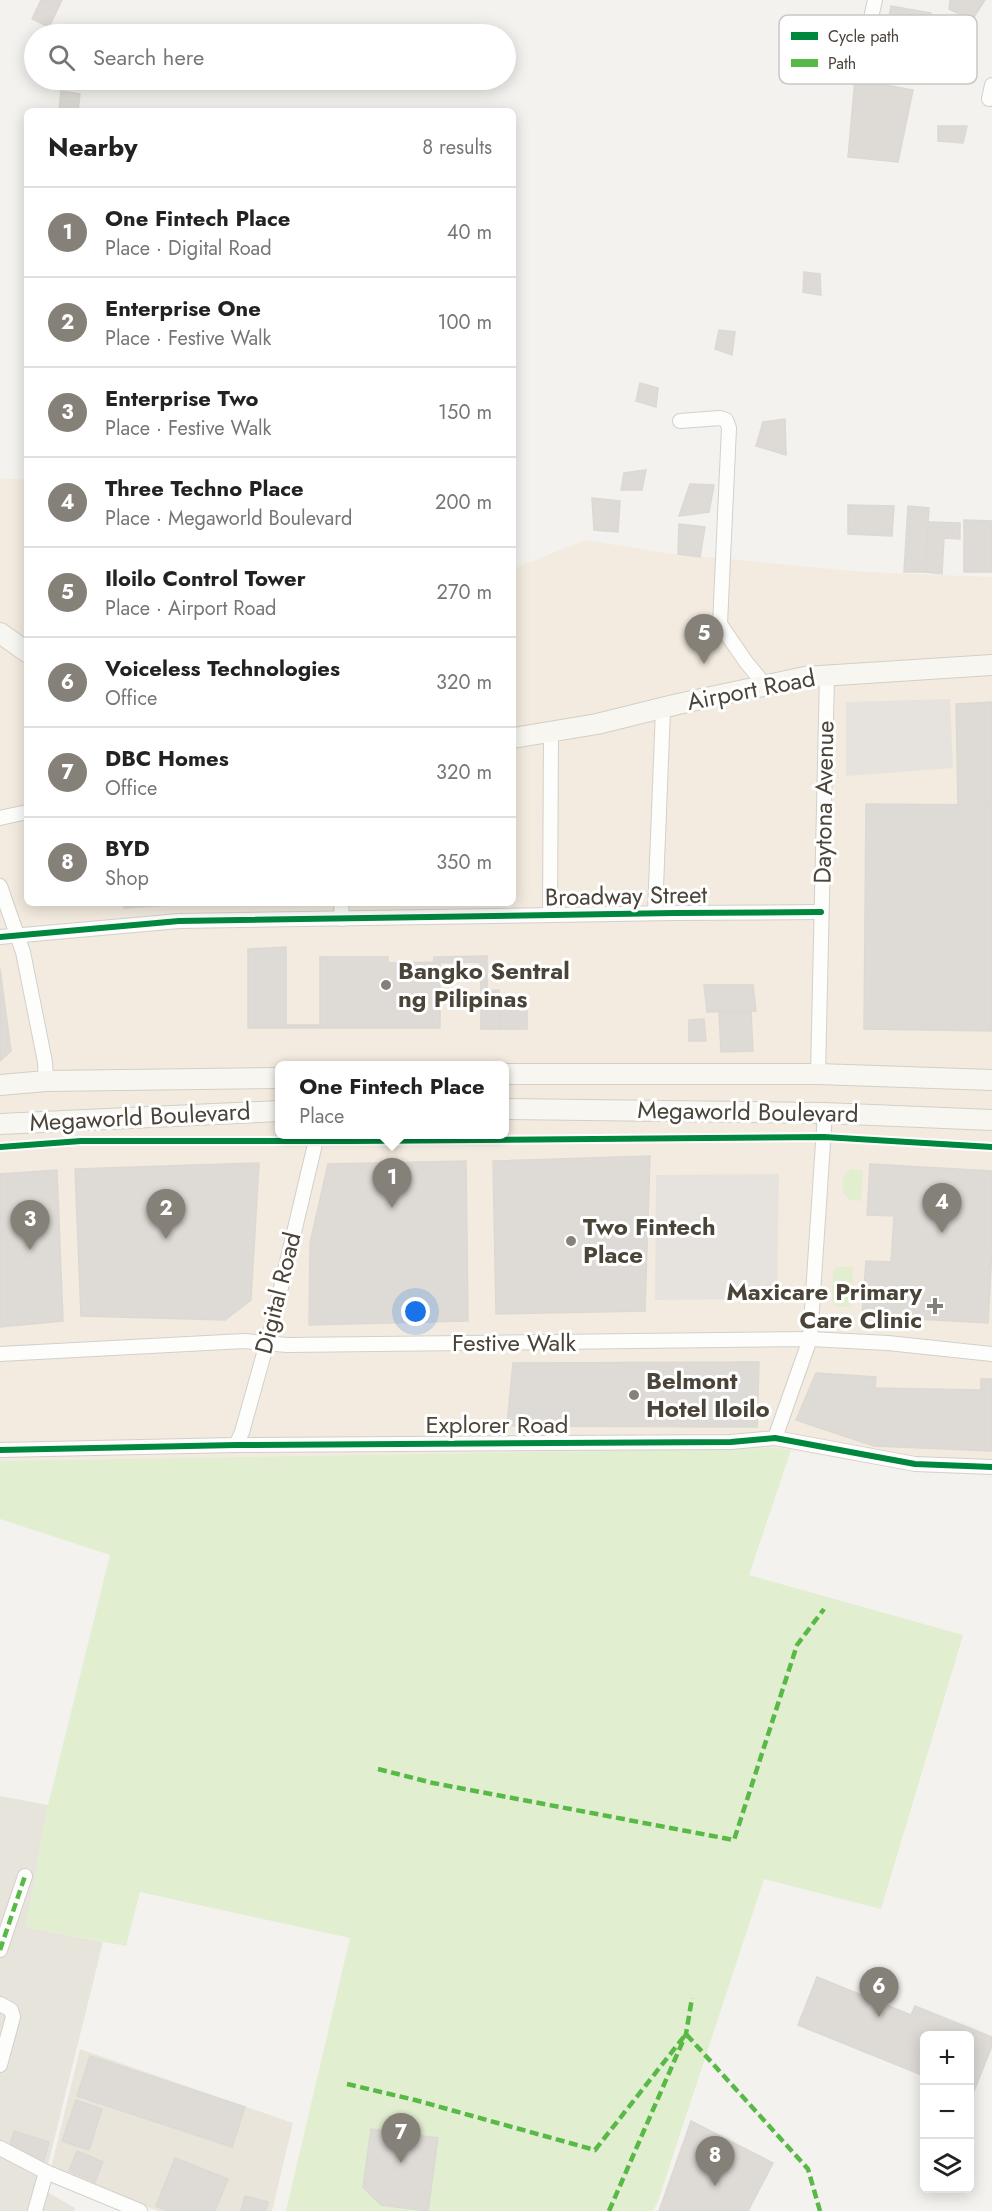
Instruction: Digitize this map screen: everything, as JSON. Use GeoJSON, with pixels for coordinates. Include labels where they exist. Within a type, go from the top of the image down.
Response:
{"type":"FeatureCollection","features":[{"type":"Feature","properties":{"kind":"main road"},"geometry":{"type":"LineString","coordinates":[[0,633],[24,650]]}},
{"type":"Feature","properties":{"kind":"main road","name":"Airport Road"},"geometry":{"type":"LineString","coordinates":[[516,738],[633,717],[765,685],[827,675],[992,665]]}},
{"type":"Feature","properties":{"kind":"main road","name":"Megaworld Boulevard"},"geometry":{"type":"LineString","coordinates":[[509,1074],[818,1074],[992,1080]]}},
{"type":"Feature","properties":{"kind":"main road","name":"Megaworld Boulevard"},"geometry":{"type":"LineString","coordinates":[[0,1084],[46,1081],[275,1078]]}},
{"type":"Feature","properties":{"kind":"main road","name":"Megaworld Boulevard"},"geometry":{"type":"LineString","coordinates":[[509,1109],[825,1113],[992,1120]]}},
{"type":"Feature","properties":{"kind":"main road","name":"Megaworld Boulevard"},"geometry":{"type":"LineString","coordinates":[[0,1124],[275,1111]]}},
{"type":"Feature","properties":{"kind":"street"},"geometry":{"type":"LineString","coordinates":[[872,15],[875,0]]}},
{"type":"Feature","properties":{"kind":"street"},"geometry":{"type":"LineString","coordinates":[[989,99],[992,85]]}},
{"type":"Feature","properties":{"kind":"street"},"geometry":{"type":"LineString","coordinates":[[680,421],[720,418],[726,420],[729,428],[720,624],[765,685]]}},
{"type":"Feature","properties":{"kind":"street","name":"Daytona Avenue"},"geometry":{"type":"LineString","coordinates":[[818,1074],[827,675]]}},
{"type":"Feature","properties":{"kind":"street"},"geometry":{"type":"LineString","coordinates":[[655,913],[663,708]]}},
{"type":"Feature","properties":{"kind":"street"},"geometry":{"type":"LineString","coordinates":[[550,915],[551,733]]}},
{"type":"Feature","properties":{"kind":"street"},"geometry":{"type":"LineString","coordinates":[[0,818],[24,813]]}},
{"type":"Feature","properties":{"kind":"street"},"geometry":{"type":"LineString","coordinates":[[0,886],[23,952],[45,1062],[46,1081]]}},
{"type":"Feature","properties":{"kind":"street"},"geometry":{"type":"LineString","coordinates":[[341,906],[342,919]]}},
{"type":"Feature","properties":{"kind":"street","name":"Broadway Street"},"geometry":{"type":"LineString","coordinates":[[0,937],[179,921],[342,919],[449,910],[550,915],[821,912]]}},
{"type":"Feature","properties":{"kind":"street"},"geometry":{"type":"LineString","coordinates":[[775,1438],[810,1339],[825,1113]]}},
{"type":"Feature","properties":{"kind":"street","name":"Digital Road"},"geometry":{"type":"LineString","coordinates":[[236,1445],[242,1432],[267,1343],[316,1140]]}},
{"type":"Feature","properties":{"kind":"street","name":"Festive Walk"},"geometry":{"type":"LineString","coordinates":[[0,1354],[232,1342],[298,1345],[810,1339],[888,1343],[992,1354]]}},
{"type":"Feature","properties":{"kind":"street","name":"Explorer Road"},"geometry":{"type":"LineString","coordinates":[[0,1450],[236,1445],[730,1442],[775,1438],[915,1464],[992,1467]]}},
{"type":"Feature","properties":{"kind":"street"},"geometry":{"type":"LineString","coordinates":[[0,1950],[25,1876]]}},
{"type":"Feature","properties":{"kind":"street"},"geometry":{"type":"LineString","coordinates":[[0,2004],[11,2010],[14,2017],[0,2065]]}},
{"type":"Feature","properties":{"kind":"street"},"geometry":{"type":"LineString","coordinates":[[0,2148],[46,2172],[140,2211]]}},
{"type":"Feature","properties":{"kind":"street"},"geometry":{"type":"LineString","coordinates":[[35,2211],[46,2172]]}},
{"type":"Feature","properties":{"kind":"shaded area"},"geometry":{"type":"Polygon","coordinates":[[[0,478],[24,480],[24,906],[516,906],[516,568],[585,540],[665,553],[865,572],[992,577],[992,1474],[917,1472],[778,1448],[0,1461],[0,478]]]}},
{"type":"Feature","properties":{"kind":"shaded area"},"geometry":{"type":"Polygon","coordinates":[[[950,699],[953,768],[846,776],[846,702],[950,699]]]}},
{"type":"Feature","properties":{"kind":"shaded area"},"geometry":{"type":"Polygon","coordinates":[[[779,1174],[777,1299],[655,1300],[656,1175],[779,1174]]]}},
{"type":"Feature","properties":{"kind":"shaded area"},"geometry":{"type":"Polygon","coordinates":[[[0,1796],[48,1805],[26,1927],[103,1942],[42,2189],[75,2208],[74,2211],[0,2211],[0,1796]]]}},
{"type":"Feature","properties":{"kind":"shaded area"},"geometry":{"type":"Polygon","coordinates":[[[80,2049],[293,2123],[272,2211],[158,2211],[51,2168],[80,2049]]]}},
{"type":"Feature","properties":{"kind":"green space"},"geometry":{"type":"Polygon","coordinates":[[[851,1169],[863,1170],[861,1201],[850,1200],[843,1193],[843,1177],[851,1169]]]}},
{"type":"Feature","properties":{"kind":"green space"},"geometry":{"type":"Polygon","coordinates":[[[837,1267],[853,1267],[851,1307],[837,1307],[832,1301],[833,1271],[837,1267]]]}},
{"type":"Feature","properties":{"kind":"green space"},"geometry":{"type":"Polygon","coordinates":[[[778,1448],[791,1450],[749,1575],[963,1635],[881,1909],[764,1879],[653,2211],[286,2211],[350,1938],[140,1892],[126,1946],[26,1927],[48,1805],[110,1555],[0,1519],[0,1461],[778,1448]]]}},
{"type":"Feature","properties":{"kind":"building"},"geometry":{"type":"Polygon","coordinates":[[[41,0],[62,0],[50,24],[43,24],[32,19],[41,0]]]}},
{"type":"Feature","properties":{"kind":"building"},"geometry":{"type":"Polygon","coordinates":[[[950,0],[985,0],[975,15],[962,15],[949,9],[950,0]]]}},
{"type":"Feature","properties":{"kind":"building"},"geometry":{"type":"Polygon","coordinates":[[[891,6],[931,13],[931,15],[889,15],[891,6]]]}},
{"type":"Feature","properties":{"kind":"building"},"geometry":{"type":"Polygon","coordinates":[[[855,84],[881,84],[913,90],[898,162],[848,157],[855,84]]]}},
{"type":"Feature","properties":{"kind":"building"},"geometry":{"type":"Polygon","coordinates":[[[61,91],[80,94],[78,108],[59,108],[61,91]]]}},
{"type":"Feature","properties":{"kind":"building"},"geometry":{"type":"Polygon","coordinates":[[[938,126],[967,126],[963,143],[938,141],[938,126]]]}},
{"type":"Feature","properties":{"kind":"building"},"geometry":{"type":"Polygon","coordinates":[[[804,272],[820,274],[821,295],[803,292],[804,272]]]}},
{"type":"Feature","properties":{"kind":"building"},"geometry":{"type":"Polygon","coordinates":[[[719,330],[735,332],[732,355],[715,349],[719,330]]]}},
{"type":"Feature","properties":{"kind":"building"},"geometry":{"type":"Polygon","coordinates":[[[640,383],[658,388],[656,407],[636,401],[640,383]]]}},
{"type":"Feature","properties":{"kind":"building"},"geometry":{"type":"Polygon","coordinates":[[[785,419],[786,455],[756,446],[763,422],[785,419]]]}},
{"type":"Feature","properties":{"kind":"building"},"geometry":{"type":"Polygon","coordinates":[[[646,470],[642,490],[621,490],[624,473],[646,470]]]}},
{"type":"Feature","properties":{"kind":"building"},"geometry":{"type":"Polygon","coordinates":[[[690,484],[714,485],[709,512],[679,516],[690,484]]]}},
{"type":"Feature","properties":{"kind":"building"},"geometry":{"type":"Polygon","coordinates":[[[592,498],[620,501],[618,532],[594,530],[592,498]]]}},
{"type":"Feature","properties":{"kind":"building"},"geometry":{"type":"Polygon","coordinates":[[[848,505],[894,506],[892,536],[848,534],[848,505]]]}},
{"type":"Feature","properties":{"kind":"building"},"geometry":{"type":"Polygon","coordinates":[[[908,506],[929,508],[925,572],[904,572],[908,506]]]}},
{"type":"Feature","properties":{"kind":"building"},"geometry":{"type":"Polygon","coordinates":[[[964,520],[992,521],[992,572],[964,572],[964,520]]]}},
{"type":"Feature","properties":{"kind":"building"},"geometry":{"type":"Polygon","coordinates":[[[928,522],[960,523],[960,539],[944,538],[942,574],[925,572],[928,522]]]}},
{"type":"Feature","properties":{"kind":"building"},"geometry":{"type":"Polygon","coordinates":[[[679,524],[705,527],[700,557],[678,554],[679,524]]]}},
{"type":"Feature","properties":{"kind":"building"},"geometry":{"type":"Polygon","coordinates":[[[992,702],[992,805],[958,805],[956,704],[992,702]]]}},
{"type":"Feature","properties":{"kind":"building"},"geometry":{"type":"Polygon","coordinates":[[[866,804],[992,805],[992,1031],[864,1029],[866,804]]]}},
{"type":"Feature","properties":{"kind":"building"},"geometry":{"type":"Polygon","coordinates":[[[124,906],[154,906],[124,908],[124,906]]]}},
{"type":"Feature","properties":{"kind":"building"},"geometry":{"type":"Polygon","coordinates":[[[286,947],[286,1025],[321,1025],[320,1028],[248,1028],[248,949],[286,947]]]}},
{"type":"Feature","properties":{"kind":"building"},"geometry":{"type":"Polygon","coordinates":[[[487,956],[487,990],[481,991],[480,962],[433,963],[434,957],[487,956]]]}},
{"type":"Feature","properties":{"kind":"building"},"geometry":{"type":"Polygon","coordinates":[[[320,957],[388,957],[388,963],[440,962],[440,1028],[320,1028],[320,957]]]}},
{"type":"Feature","properties":{"kind":"building"},"geometry":{"type":"Polygon","coordinates":[[[0,969],[11,1051],[0,1061],[0,969]]]}},
{"type":"Feature","properties":{"kind":"building"},"geometry":{"type":"Polygon","coordinates":[[[704,985],[753,985],[756,1011],[707,1012],[704,985]]]}},
{"type":"Feature","properties":{"kind":"building"},"geometry":{"type":"Polygon","coordinates":[[[499,990],[500,1029],[481,1029],[481,991],[499,990]]]}},
{"type":"Feature","properties":{"kind":"building"},"geometry":{"type":"Polygon","coordinates":[[[500,1003],[527,1003],[527,1029],[500,1029],[500,1003]]]}},
{"type":"Feature","properties":{"kind":"building"},"geometry":{"type":"Polygon","coordinates":[[[751,1012],[753,1051],[721,1052],[719,1013],[751,1012]]]}},
{"type":"Feature","properties":{"kind":"building"},"geometry":{"type":"Polygon","coordinates":[[[704,1019],[706,1041],[689,1041],[689,1020],[704,1019]]]}},
{"type":"Feature","properties":{"kind":"building","name":"Two Fintech Place"},"geometry":{"type":"Polygon","coordinates":[[[650,1156],[645,1311],[496,1314],[493,1161],[650,1156]]]}},
{"type":"Feature","properties":{"kind":"building"},"geometry":{"type":"Polygon","coordinates":[[[466,1161],[468,1321],[309,1325],[310,1243],[328,1164],[466,1161]]]}},
{"type":"Feature","properties":{"kind":"building"},"geometry":{"type":"Polygon","coordinates":[[[259,1163],[251,1300],[225,1320],[81,1316],[75,1169],[259,1163]]]}},
{"type":"Feature","properties":{"kind":"building"},"geometry":{"type":"Polygon","coordinates":[[[870,1164],[992,1171],[992,1249],[988,1323],[862,1316],[866,1261],[891,1262],[894,1216],[867,1215],[870,1164]]]}},
{"type":"Feature","properties":{"kind":"building"},"geometry":{"type":"Polygon","coordinates":[[[57,1170],[63,1321],[0,1327],[0,1174],[57,1170]]]}},
{"type":"Feature","properties":{"kind":"building","name":"Belmont Hotel Iloilo"},"geometry":{"type":"Polygon","coordinates":[[[759,1362],[757,1427],[507,1426],[513,1363],[759,1362]]]}},
{"type":"Feature","properties":{"kind":"building"},"geometry":{"type":"Polygon","coordinates":[[[816,1373],[876,1377],[875,1388],[981,1390],[981,1379],[992,1379],[992,1451],[874,1446],[796,1420],[816,1373]]]}},
{"type":"Feature","properties":{"kind":"building"},"geometry":{"type":"Polygon","coordinates":[[[817,1977],[911,2015],[915,2006],[992,2037],[992,2046],[974,2091],[974,2031],[920,2031],[920,2074],[798,2025],[817,1977]]]}},
{"type":"Feature","properties":{"kind":"building"},"geometry":{"type":"Polygon","coordinates":[[[90,2056],[245,2107],[232,2147],[77,2096],[90,2056]]]}},
{"type":"Feature","properties":{"kind":"building"},"geometry":{"type":"Polygon","coordinates":[[[76,2100],[102,2109],[89,2150],[62,2141],[76,2100]]]}},
{"type":"Feature","properties":{"kind":"building"},"geometry":{"type":"Polygon","coordinates":[[[691,2121],[773,2163],[748,2211],[659,2211],[691,2121]]]}},
{"type":"Feature","properties":{"kind":"building"},"geometry":{"type":"Polygon","coordinates":[[[371,2129],[438,2138],[428,2211],[381,2205],[363,2187],[371,2129]]]}},
{"type":"Feature","properties":{"kind":"building"},"geometry":{"type":"Polygon","coordinates":[[[14,2131],[49,2142],[43,2164],[7,2154],[14,2131]]]}},
{"type":"Feature","properties":{"kind":"building"},"geometry":{"type":"Polygon","coordinates":[[[77,2151],[103,2162],[95,2182],[69,2171],[77,2151]]]}},
{"type":"Feature","properties":{"kind":"building"},"geometry":{"type":"Polygon","coordinates":[[[175,2158],[228,2179],[215,2211],[168,2211],[156,2206],[175,2158]]]}},
{"type":"Feature","properties":{"kind":"building"},"geometry":{"type":"Polygon","coordinates":[[[245,2196],[268,2202],[266,2211],[241,2211],[245,2196]]]}},
{"type":"Feature","properties":{"kind":"marked path"},"geometry":{"type":"LineString","coordinates":[[378,1769],[433,1783],[734,1840],[797,1645],[824,1609]]}},
{"type":"Feature","properties":{"kind":"marked path"},"geometry":{"type":"LineString","coordinates":[[0,1950],[25,1876]]}},
{"type":"Feature","properties":{"kind":"marked path"},"geometry":{"type":"LineString","coordinates":[[609,2211],[686,2034],[692,1998]]}},
{"type":"Feature","properties":{"kind":"marked path"},"geometry":{"type":"LineString","coordinates":[[347,2084],[415,2100],[595,2150],[686,2034],[808,2169],[820,2211]]}},
{"type":"Feature","properties":{"kind":"cycle path"},"geometry":{"type":"LineString","coordinates":[[0,937],[179,921],[821,912]]}},
{"type":"Feature","properties":{"kind":"cycle path"},"geometry":{"type":"LineString","coordinates":[[0,1147],[81,1141],[824,1137],[992,1147]]}},
{"type":"Feature","properties":{"kind":"cycle path"},"geometry":{"type":"LineString","coordinates":[[0,1450],[236,1445],[731,1442],[775,1438],[915,1464],[992,1467]]}},
{"type":"Feature","properties":{"kind":"place","name":"Iloilo Control Tower"},"geometry":{"type":"Point","coordinates":[704,664]}},
{"type":"Feature","properties":{"kind":"place","name":"Bangko Sentral ng Pilipinas"},"geometry":{"type":"Point","coordinates":[386,985]}},
{"type":"Feature","properties":{"kind":"place","name":"One Fintech Place"},"geometry":{"type":"Point","coordinates":[392,1208]}},
{"type":"Feature","properties":{"kind":"place","name":"Three Techno Place"},"geometry":{"type":"Point","coordinates":[942,1233]}},
{"type":"Feature","properties":{"kind":"place","name":"Enterprise One"},"geometry":{"type":"Point","coordinates":[166,1239]}},
{"type":"Feature","properties":{"kind":"place","name":"Two Fintech Place"},"geometry":{"type":"Point","coordinates":[571,1241]}},
{"type":"Feature","properties":{"kind":"place","name":"Enterprise Two"},"geometry":{"type":"Point","coordinates":[30,1250]}},
{"type":"Feature","properties":{"kind":"place","name":"Maxicare Primary Care Clinic"},"geometry":{"type":"Point","coordinates":[935,1306]}},
{"type":"Feature","properties":{"kind":"place","name":"Belmont Hotel Iloilo"},"geometry":{"type":"Point","coordinates":[634,1395]}},
{"type":"Feature","properties":{"kind":"place","name":"Voiceless Technologies"},"geometry":{"type":"Point","coordinates":[879,2017]}},
{"type":"Feature","properties":{"kind":"place","name":"DBC Homes"},"geometry":{"type":"Point","coordinates":[401,2163]}},
{"type":"Feature","properties":{"kind":"place","name":"BYD"},"geometry":{"type":"Point","coordinates":[715,2186]}}]}
